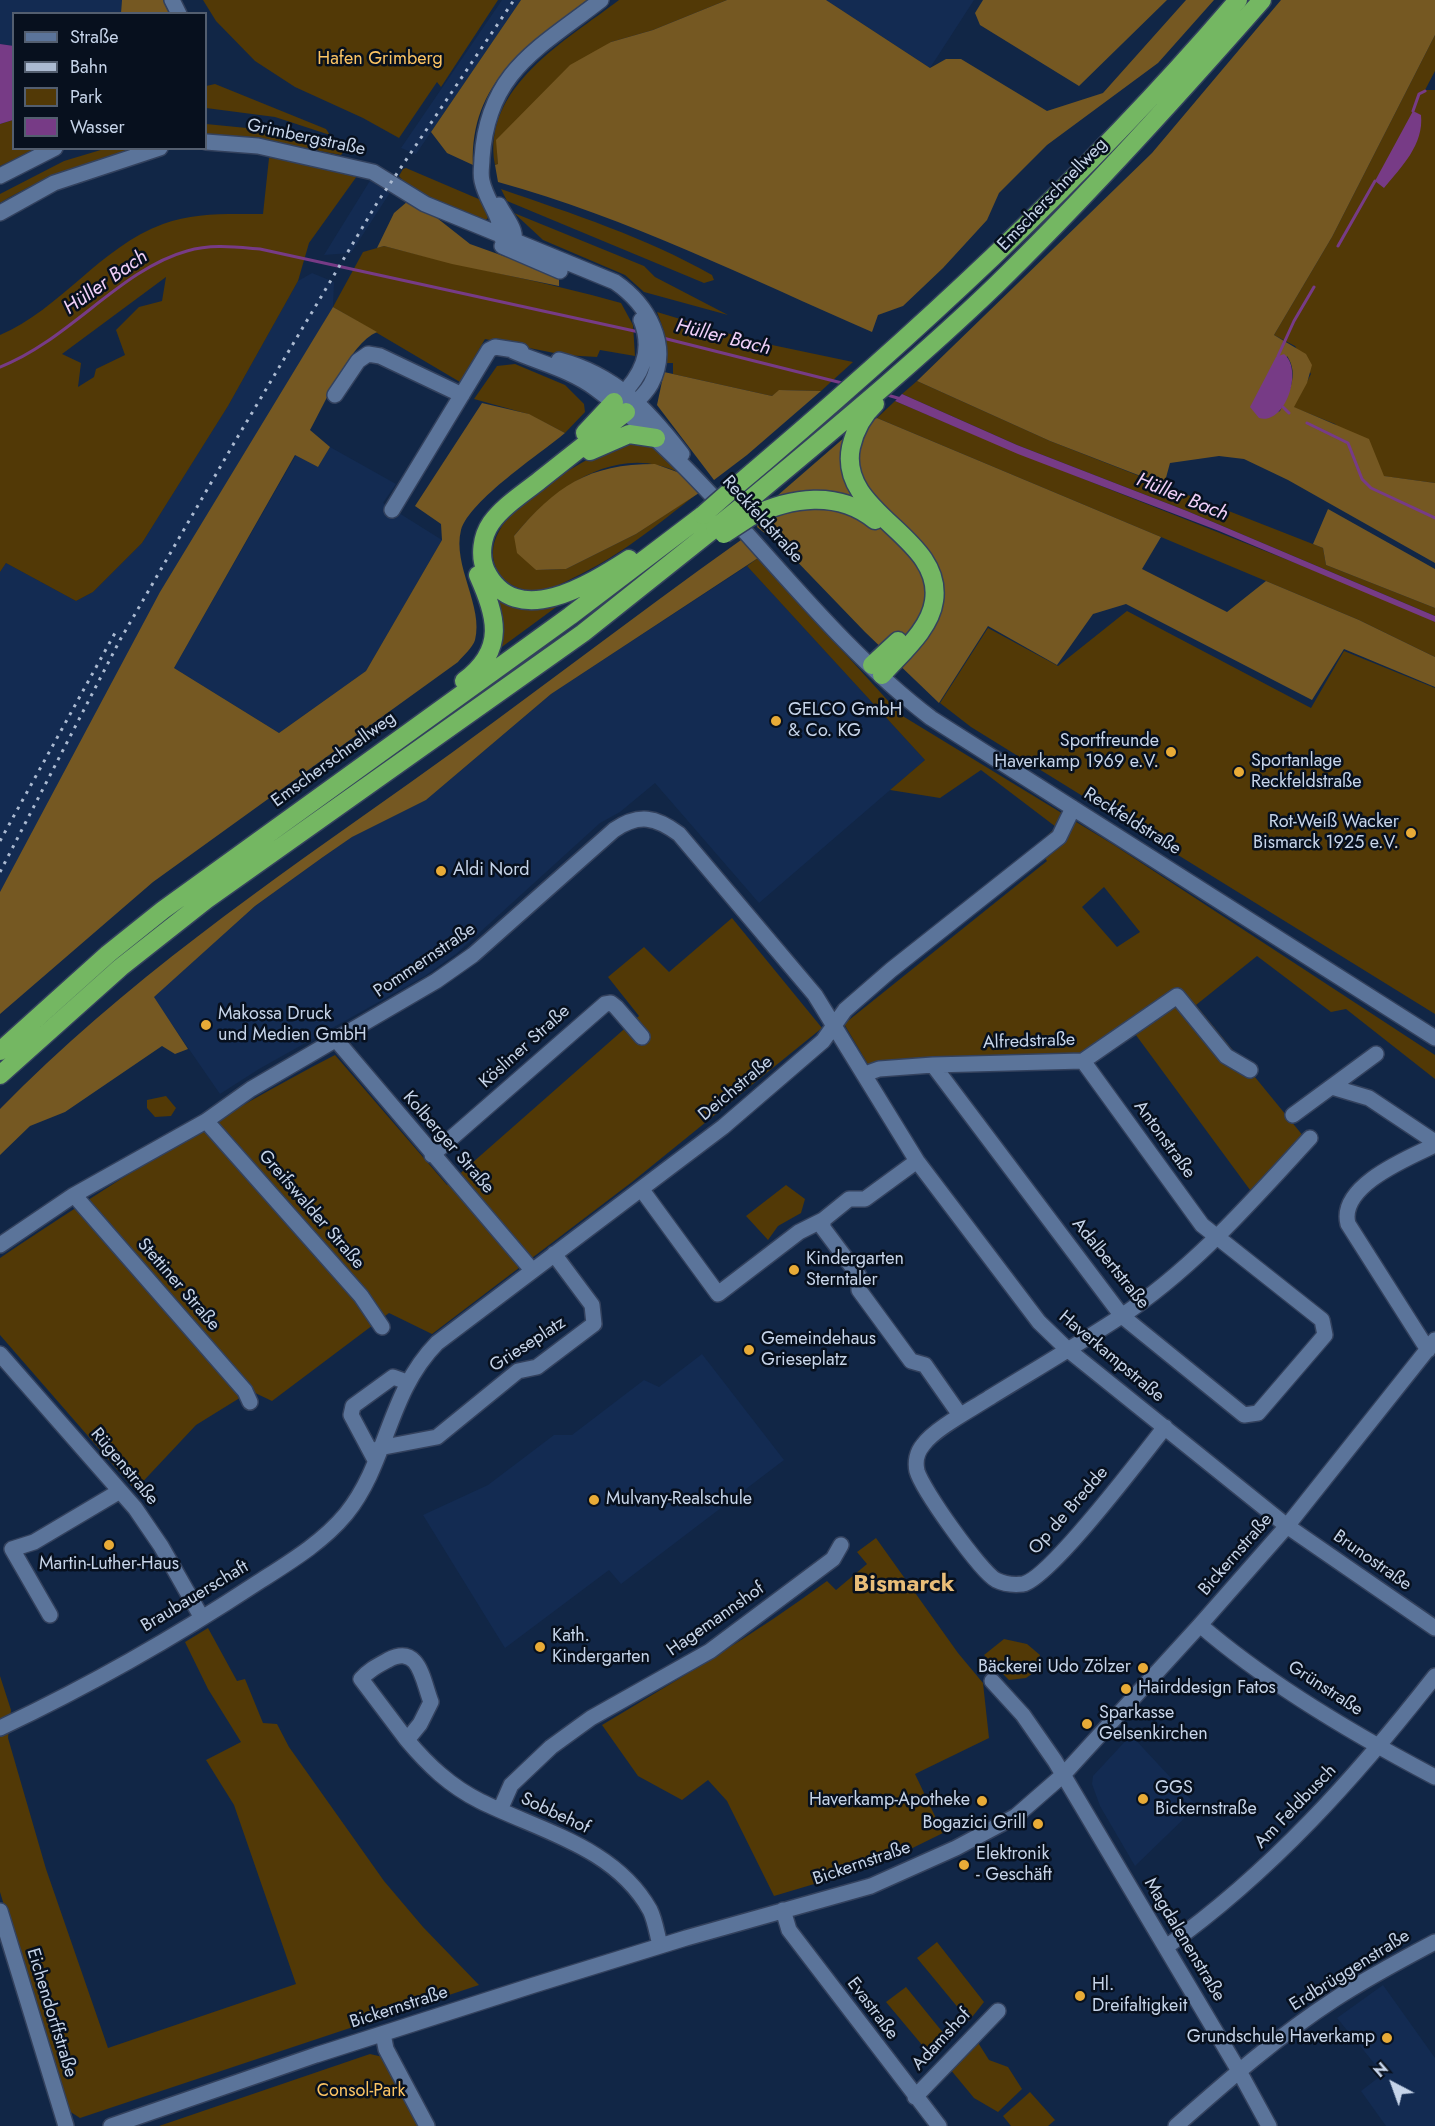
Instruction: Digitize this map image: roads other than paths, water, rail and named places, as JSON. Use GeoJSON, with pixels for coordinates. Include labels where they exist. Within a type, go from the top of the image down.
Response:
{"type":"FeatureCollection","features":[{"type":"Feature","properties":{"kind":"highway","name":"Emscherschnellweg"},"geometry":{"type":"LineString","coordinates":[[0,1051],[81,977],[163,910],[570,616],[714,526],[728,493],[905,341],[1059,193],[1238,0]]}},
{"type":"Feature","properties":{"kind":"highway","name":"Emscherschnellweg"},"geometry":{"type":"LineString","coordinates":[[866,407],[899,381],[900,370],[994,287],[1079,201],[1262,0]]}},
{"type":"Feature","properties":{"kind":"highway"},"geometry":{"type":"LineString","coordinates":[[626,402],[560,465],[502,512],[485,535],[482,561],[496,587],[519,600],[536,602],[560,595],[615,568],[675,529],[714,526]]}},
{"type":"Feature","properties":{"kind":"highway"},"geometry":{"type":"LineString","coordinates":[[374,757],[390,735],[470,676],[482,664],[490,650],[495,618],[477,572],[475,559],[475,543],[487,518],[500,504],[592,427],[626,402]]}},
{"type":"Feature","properties":{"kind":"highway"},"geometry":{"type":"LineString","coordinates":[[746,512],[866,407]]}},
{"type":"Feature","properties":{"kind":"highway"},"geometry":{"type":"LineString","coordinates":[[866,407],[853,436],[850,453],[853,478],[873,508],[919,555],[932,576],[934,587],[934,601],[922,628],[877,670]]}},
{"type":"Feature","properties":{"kind":"highway"},"geometry":{"type":"LineString","coordinates":[[560,465],[630,434],[656,438]]}},
{"type":"Feature","properties":{"kind":"highway"},"geometry":{"type":"LineString","coordinates":[[0,1075],[122,967],[206,900],[583,633],[714,526],[746,512],[814,499],[849,503],[876,520],[915,560],[923,572],[927,586],[924,610],[877,670]]}},
{"type":"Feature","properties":{"kind":"street"},"geometry":{"type":"LineString","coordinates":[[601,0],[538,49],[507,78],[486,122],[482,181],[498,211],[508,244],[615,282],[636,298],[645,316],[652,352],[652,382],[626,402]]}},
{"type":"Feature","properties":{"kind":"street","name":"Grimbergstraße"},"geometry":{"type":"LineString","coordinates":[[207,142],[258,146],[373,172],[425,204],[508,244]]}},
{"type":"Feature","properties":{"kind":"street"},"geometry":{"type":"LineString","coordinates":[[0,176],[51,150]]}},
{"type":"Feature","properties":{"kind":"street"},"geometry":{"type":"LineString","coordinates":[[0,213],[54,183],[154,150]]}},
{"type":"Feature","properties":{"kind":"street","name":"Reckfeldstraße"},"geometry":{"type":"LineString","coordinates":[[393,510],[489,350],[495,347],[513,351],[560,369],[626,402],[669,437],[703,484]]}},
{"type":"Feature","properties":{"kind":"street"},"geometry":{"type":"LineString","coordinates":[[335,395],[358,361],[368,354],[380,356],[462,395]]}},
{"type":"Feature","properties":{"kind":"street","name":"Reckfeldstraße"},"geometry":{"type":"LineString","coordinates":[[626,402],[656,438],[703,484],[877,670],[913,704],[950,732],[1435,1038]]}},
{"type":"Feature","properties":{"kind":"street","name":"Deichstraße"},"geometry":{"type":"LineString","coordinates":[[377,1454],[406,1382],[437,1343],[642,1190],[735,1117],[823,1041],[845,1010],[902,961],[1059,837],[1073,808]]}},
{"type":"Feature","properties":{"kind":"street","name":"Pommernstraße"},"geometry":{"type":"LineString","coordinates":[[0,1245],[74,1195],[206,1121],[251,1089],[435,982],[470,958],[614,830],[638,818],[651,818],[679,834],[815,995],[834,1024]]}},
{"type":"Feature","properties":{"kind":"street","name":"Alfredstraße"},"geometry":{"type":"LineString","coordinates":[[865,1074],[879,1069],[933,1065],[1083,1061],[1177,996],[1226,1056],[1250,1070]]}},
{"type":"Feature","properties":{"kind":"street","name":"Kösliner Straße"},"geometry":{"type":"LineString","coordinates":[[432,1155],[605,1004],[610,1003],[616,1007],[642,1037]]}},
{"type":"Feature","properties":{"kind":"street","name":"Haverkampstraße"},"geometry":{"type":"LineString","coordinates":[[834,1024],[917,1161],[1040,1322],[1067,1349],[1287,1526]]}},
{"type":"Feature","properties":{"kind":"street","name":"Kolberger Straße"},"geometry":{"type":"LineString","coordinates":[[337,1041],[342,1051],[532,1270]]}},
{"type":"Feature","properties":{"kind":"street"},"geometry":{"type":"LineString","coordinates":[[1293,1115],[1376,1054]]}},
{"type":"Feature","properties":{"kind":"street","name":"Antonstraße"},"geometry":{"type":"LineString","coordinates":[[1083,1061],[1154,1162],[1202,1225],[1322,1320]]}},
{"type":"Feature","properties":{"kind":"street","name":"Adalbertstraße"},"geometry":{"type":"LineString","coordinates":[[933,1065],[1122,1316],[1244,1415],[1258,1413],[1325,1335],[1322,1320]]}},
{"type":"Feature","properties":{"kind":"street"},"geometry":{"type":"LineString","coordinates":[[1332,1087],[1369,1098],[1435,1144],[1367,1182],[1348,1207],[1346,1215],[1348,1224],[1431,1345]]}},
{"type":"Feature","properties":{"kind":"street","name":"Greifswalder Straße"},"geometry":{"type":"LineString","coordinates":[[206,1121],[360,1296],[382,1327]]}},
{"type":"Feature","properties":{"kind":"street"},"geometry":{"type":"LineString","coordinates":[[1067,1349],[1122,1316],[1217,1239],[1310,1137]]}},
{"type":"Feature","properties":{"kind":"street"},"geometry":{"type":"LineString","coordinates":[[642,1190],[718,1294],[799,1232],[823,1220],[849,1199],[865,1199],[917,1161]]}},
{"type":"Feature","properties":{"kind":"street","name":"Stettiner Straße"},"geometry":{"type":"LineString","coordinates":[[74,1195],[234,1378],[250,1402]]}},
{"type":"Feature","properties":{"kind":"street"},"geometry":{"type":"LineString","coordinates":[[823,1220],[823,1228],[859,1276],[859,1290],[911,1361],[925,1365],[960,1415]]}},
{"type":"Feature","properties":{"kind":"street","name":"Grieseplatz"},"geometry":{"type":"LineString","coordinates":[[377,1454],[437,1437],[518,1371],[537,1367],[594,1324],[592,1305],[554,1254]]}},
{"type":"Feature","properties":{"kind":"street","name":"Bickernstraße"},"geometry":{"type":"LineString","coordinates":[[111,2126],[383,2034],[660,1945],[871,1886],[956,1848],[1016,1816],[1063,1775],[1200,1625],[1287,1526],[1431,1345]]}},
{"type":"Feature","properties":{"kind":"street","name":"Op de Bredde"},"geometry":{"type":"LineString","coordinates":[[1067,1349],[960,1415],[923,1444],[917,1456],[916,1469],[933,1502],[983,1568],[995,1579],[1011,1584],[1025,1584],[1040,1573],[1078,1534],[1165,1427]]}},
{"type":"Feature","properties":{"kind":"street","name":"Rügenstraße"},"geometry":{"type":"LineString","coordinates":[[0,1354],[148,1526],[202,1618]]}},
{"type":"Feature","properties":{"kind":"street"},"geometry":{"type":"LineString","coordinates":[[377,1454],[351,1415],[353,1406],[393,1377],[406,1382]]}},
{"type":"Feature","properties":{"kind":"street","name":"Braubauerschaft"},"geometry":{"type":"LineString","coordinates":[[0,1728],[61,1697],[202,1618],[323,1537],[346,1513],[377,1454]]}},
{"type":"Feature","properties":{"kind":"street"},"geometry":{"type":"LineString","coordinates":[[51,1615],[12,1549],[34,1542],[120,1491]]}},
{"type":"Feature","properties":{"kind":"street","name":"Brunostraße"},"geometry":{"type":"LineString","coordinates":[[1287,1526],[1435,1628]]}},
{"type":"Feature","properties":{"kind":"street","name":"Hagemannshof"},"geometry":{"type":"LineString","coordinates":[[500,1810],[511,1785],[550,1747],[591,1718],[693,1661],[726,1639],[833,1559],[841,1545]]}},
{"type":"Feature","properties":{"kind":"street","name":"Grünstraße"},"geometry":{"type":"LineString","coordinates":[[1200,1625],[1230,1651],[1379,1748],[1435,1777]]}},
{"type":"Feature","properties":{"kind":"street","name":"Sobbehof"},"geometry":{"type":"LineString","coordinates":[[407,1740],[420,1724],[431,1702],[415,1660],[407,1654],[399,1654],[370,1670],[361,1679],[407,1740],[449,1782],[500,1810],[582,1847],[617,1868],[636,1889],[651,1913],[660,1945]]}},
{"type":"Feature","properties":{"kind":"street","name":"Am Feldbusch"},"geometry":{"type":"LineString","coordinates":[[1166,1947],[1226,1902],[1278,1855],[1379,1748],[1435,1676]]}},
{"type":"Feature","properties":{"kind":"street","name":"Magdalenenstraße"},"geometry":{"type":"LineString","coordinates":[[992,1681],[1023,1715],[1063,1775],[1239,2071],[1269,2126]]}},
{"type":"Feature","properties":{"kind":"street","name":"Evastraße"},"geometry":{"type":"LineString","coordinates":[[783,1910],[789,1930],[939,2126]]}},
{"type":"Feature","properties":{"kind":"street","name":"Eichendorffstraße"},"geometry":{"type":"LineString","coordinates":[[0,1911],[66,2126]]}},
{"type":"Feature","properties":{"kind":"street","name":"Erdbrüggenstraße"},"geometry":{"type":"LineString","coordinates":[[1176,2126],[1239,2071],[1335,1999],[1435,1942]]}},
{"type":"Feature","properties":{"kind":"street","name":"Adamshof"},"geometry":{"type":"LineString","coordinates":[[915,2097],[998,2011]]}},
{"type":"Feature","properties":{"kind":"street"},"geometry":{"type":"LineString","coordinates":[[383,2034],[386,2049],[427,2126]]}},
{"type":"Feature","properties":{"kind":"water"},"geometry":{"type":"Polygon","coordinates":[[[0,44],[12,46],[12,120],[0,124],[0,44]]]}},
{"type":"Feature","properties":{"kind":"water"},"geometry":{"type":"Polygon","coordinates":[[[1413,111],[1421,115],[1419,136],[1404,164],[1384,188],[1375,181],[1413,111]]]}},
{"type":"Feature","properties":{"kind":"water"},"geometry":{"type":"Polygon","coordinates":[[[1284,354],[1290,362],[1292,372],[1289,395],[1277,414],[1268,418],[1259,418],[1250,407],[1276,357],[1284,354]]]}},
{"type":"Feature","properties":{"kind":"water"},"geometry":{"type":"Polygon","coordinates":[[[902,394],[1017,445],[1187,511],[1435,616],[1435,622],[1219,531],[1018,454],[895,401],[902,394]]]}},
{"type":"Feature","properties":{"kind":"waterway"},"geometry":{"type":"LineString","coordinates":[[1413,111],[1419,94],[1425,91]]}},
{"type":"Feature","properties":{"kind":"waterway"},"geometry":{"type":"LineString","coordinates":[[1338,246],[1375,181]]}},
{"type":"Feature","properties":{"kind":"waterway","name":"Hüller Bach"},"geometry":{"type":"LineString","coordinates":[[0,367],[49,340],[117,289],[163,260],[187,251],[214,247],[260,249],[639,332]]}},
{"type":"Feature","properties":{"kind":"waterway"},"geometry":{"type":"LineString","coordinates":[[1278,356],[1294,321],[1314,287]]}},
{"type":"Feature","properties":{"kind":"waterway","name":"Hüller Bach"},"geometry":{"type":"LineString","coordinates":[[663,338],[846,384]]}},
{"type":"Feature","properties":{"kind":"waterway","name":"Hüller Bach"},"geometry":{"type":"LineString","coordinates":[[884,394],[901,399]]}},
{"type":"Feature","properties":{"kind":"waterway"},"geometry":{"type":"LineString","coordinates":[[1283,407],[1289,413]]}},
{"type":"Feature","properties":{"kind":"waterway"},"geometry":{"type":"LineString","coordinates":[[1307,423],[1348,443],[1362,479],[1371,488],[1435,518]]}},
{"type":"Feature","properties":{"kind":"railway"},"geometry":{"type":"LineString","coordinates":[[0,872],[120,640],[237,438],[377,203],[514,0]]}},
{"type":"Feature","properties":{"kind":"railway"},"geometry":{"type":"LineString","coordinates":[[0,841],[115,633]]}},
{"type":"Feature","properties":{"kind":"place","name":"GELCO GmbH & Co. KG"},"geometry":{"type":"Point","coordinates":[776,721]}},
{"type":"Feature","properties":{"kind":"place","name":"Sportfreunde Haverkamp 1969 e.V."},"geometry":{"type":"Point","coordinates":[1171,752]}},
{"type":"Feature","properties":{"kind":"place","name":"Sportanlage Reckfeldstraße"},"geometry":{"type":"Point","coordinates":[1239,772]}},
{"type":"Feature","properties":{"kind":"place","name":"Rot-Weiß Wacker Bismarck 1925 e.V."},"geometry":{"type":"Point","coordinates":[1411,833]}},
{"type":"Feature","properties":{"kind":"place","name":"Aldi Nord"},"geometry":{"type":"Point","coordinates":[441,871]}},
{"type":"Feature","properties":{"kind":"place","name":"Makossa Druck und Medien GmbH"},"geometry":{"type":"Point","coordinates":[206,1025]}},
{"type":"Feature","properties":{"kind":"place","name":"Kindergarten Sterntaler"},"geometry":{"type":"Point","coordinates":[794,1270]}},
{"type":"Feature","properties":{"kind":"place","name":"Gemeindehaus Grieseplatz"},"geometry":{"type":"Point","coordinates":[749,1350]}},
{"type":"Feature","properties":{"kind":"place","name":"Mulvany-Realschule"},"geometry":{"type":"Point","coordinates":[594,1500]}},
{"type":"Feature","properties":{"kind":"place","name":"Martin-Luther-Haus"},"geometry":{"type":"Point","coordinates":[109,1545]}},
{"type":"Feature","properties":{"kind":"place","name":"Kath. Kindergarten"},"geometry":{"type":"Point","coordinates":[540,1647]}},
{"type":"Feature","properties":{"kind":"place","name":"Bäckerei Udo Zölzer"},"geometry":{"type":"Point","coordinates":[1143,1668]}},
{"type":"Feature","properties":{"kind":"place","name":"Hairddesign Fatos"},"geometry":{"type":"Point","coordinates":[1126,1689]}},
{"type":"Feature","properties":{"kind":"place","name":"Sparkasse Gelsenkirchen"},"geometry":{"type":"Point","coordinates":[1087,1724]}},
{"type":"Feature","properties":{"kind":"place","name":"GGS Bickernstraße"},"geometry":{"type":"Point","coordinates":[1143,1799]}},
{"type":"Feature","properties":{"kind":"place","name":"Haverkamp-Apotheke"},"geometry":{"type":"Point","coordinates":[982,1801]}},
{"type":"Feature","properties":{"kind":"place","name":"Bogazici Grill"},"geometry":{"type":"Point","coordinates":[1038,1824]}},
{"type":"Feature","properties":{"kind":"place","name":"Elektronik - Geschäft"},"geometry":{"type":"Point","coordinates":[964,1865]}},
{"type":"Feature","properties":{"kind":"place","name":"Hl. Dreifaltigkeit"},"geometry":{"type":"Point","coordinates":[1080,1996]}},
{"type":"Feature","properties":{"kind":"place","name":"Grundschule Haverkamp"},"geometry":{"type":"Point","coordinates":[1387,2038]}},
{"type":"Feature","properties":{"kind":"district","name":"Bismarck"},"geometry":{"type":"Point","coordinates":[904,1585]}},
{"type":"Feature","properties":{"kind":"park label","name":"Hafen Grimberg"},"geometry":{"type":"Point","coordinates":[380,60]}},
{"type":"Feature","properties":{"kind":"park label","name":"Consol-Park"},"geometry":{"type":"Point","coordinates":[361,2092]}}]}
